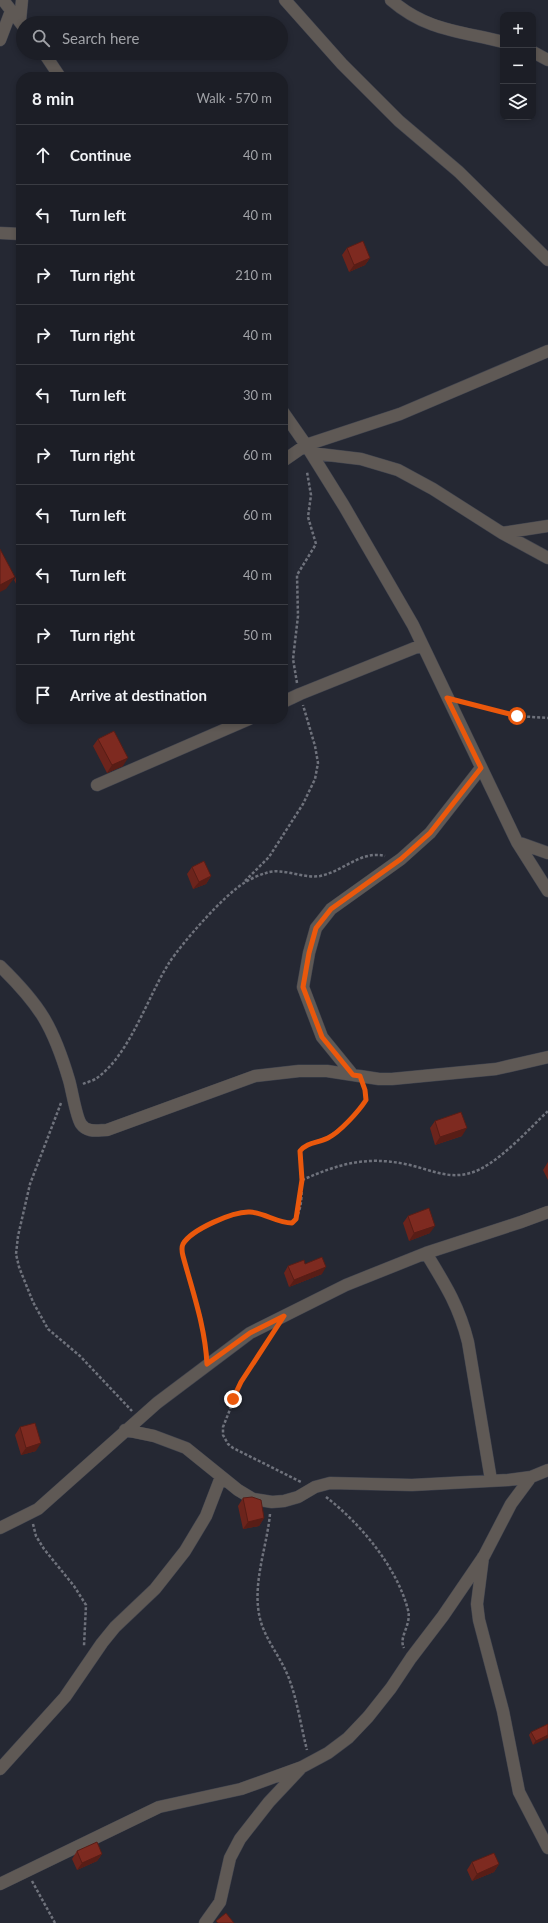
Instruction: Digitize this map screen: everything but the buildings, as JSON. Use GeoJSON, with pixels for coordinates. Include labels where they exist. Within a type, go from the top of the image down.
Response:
{"type":"FeatureCollection","features":[{"type":"Feature","properties":{"kind":"street"},"geometry":{"type":"LineString","coordinates":[[3,0],[16,16]]}},
{"type":"Feature","properties":{"kind":"street"},"geometry":{"type":"LineString","coordinates":[[21,16],[22,0]]}},
{"type":"Feature","properties":{"kind":"street"},"geometry":{"type":"LineString","coordinates":[[285,0],[342,64],[399,121],[459,172],[548,260]]}},
{"type":"Feature","properties":{"kind":"street"},"geometry":{"type":"LineString","coordinates":[[391,0],[416,18],[434,26],[500,41]]}},
{"type":"Feature","properties":{"kind":"street"},"geometry":{"type":"LineString","coordinates":[[0,40],[12,11]]}},
{"type":"Feature","properties":{"kind":"street"},"geometry":{"type":"LineString","coordinates":[[536,54],[548,60]]}},
{"type":"Feature","properties":{"kind":"street"},"geometry":{"type":"LineString","coordinates":[[49,60],[57,72]]}},
{"type":"Feature","properties":{"kind":"street"},"geometry":{"type":"LineString","coordinates":[[0,233],[16,234]]}},
{"type":"Feature","properties":{"kind":"street"},"geometry":{"type":"LineString","coordinates":[[288,459],[308,449],[400,414],[548,351]]}},
{"type":"Feature","properties":{"kind":"street"},"geometry":{"type":"LineString","coordinates":[[288,419],[308,449],[409,619],[516,842],[548,891]]}},
{"type":"Feature","properties":{"kind":"street"},"geometry":{"type":"LineString","coordinates":[[308,449],[361,459],[398,470],[433,489],[502,533],[548,558]]}},
{"type":"Feature","properties":{"kind":"street"},"geometry":{"type":"LineString","coordinates":[[502,533],[548,526]]}},
{"type":"Feature","properties":{"kind":"street"},"geometry":{"type":"LineString","coordinates":[[288,700],[422,646]]}},
{"type":"Feature","properties":{"kind":"street"},"geometry":{"type":"LineString","coordinates":[[97,785],[237,724]]}},
{"type":"Feature","properties":{"kind":"street"},"geometry":{"type":"LineString","coordinates":[[357,1076],[322,1037],[311,1012],[303,987],[309,953],[316,928],[331,909],[401,859],[430,833],[481,768]]}},
{"type":"Feature","properties":{"kind":"street"},"geometry":{"type":"LineString","coordinates":[[516,842],[548,853]]}},
{"type":"Feature","properties":{"kind":"street"},"geometry":{"type":"LineString","coordinates":[[0,966],[26,991],[42,1012],[61,1053],[72,1087],[78,1118],[82,1125],[89,1130],[107,1130],[255,1076],[299,1071],[327,1071],[379,1079],[392,1079],[489,1070],[528,1063],[548,1057]]}},
{"type":"Feature","properties":{"kind":"street"},"geometry":{"type":"LineString","coordinates":[[0,1528],[32,1512],[53,1497],[139,1418],[207,1364],[250,1333],[346,1286],[426,1253],[548,1212]]}},
{"type":"Feature","properties":{"kind":"street"},"geometry":{"type":"LineString","coordinates":[[426,1253],[455,1301],[463,1320],[491,1480]]}},
{"type":"Feature","properties":{"kind":"street"},"geometry":{"type":"LineString","coordinates":[[125,1430],[154,1436],[186,1448],[222,1477],[253,1499],[272,1502],[284,1501],[298,1497],[312,1488],[330,1484],[412,1485],[491,1480],[530,1477],[548,1470]]}},
{"type":"Feature","properties":{"kind":"street"},"geometry":{"type":"LineString","coordinates":[[0,1769],[65,1697],[87,1664],[115,1628],[155,1589],[185,1551],[206,1516],[222,1477]]}},
{"type":"Feature","properties":{"kind":"street"},"geometry":{"type":"LineString","coordinates":[[0,1884],[159,1808],[241,1789],[306,1764],[328,1753],[353,1733],[392,1688],[411,1658],[443,1616],[484,1556],[511,1504],[530,1477]]}},
{"type":"Feature","properties":{"kind":"street"},"geometry":{"type":"LineString","coordinates":[[484,1556],[477,1604],[479,1620],[503,1711],[520,1792],[548,1848]]}},
{"type":"Feature","properties":{"kind":"street"},"geometry":{"type":"LineString","coordinates":[[205,1923],[220,1902],[230,1858],[240,1838],[269,1802],[306,1764]]}},
{"type":"Feature","properties":{"kind":"path"},"geometry":{"type":"LineString","coordinates":[[139,1418],[80,1356],[48,1329],[33,1302],[19,1267],[16,1254],[18,1236],[30,1184],[57,1112],[72,1087],[95,1080],[110,1067],[128,1039],[169,963],[197,929],[269,857],[303,804],[315,779],[318,763],[315,746],[300,694],[293,659],[298,616],[297,575],[316,544],[308,517],[311,495],[306,468]]}},
{"type":"Feature","properties":{"kind":"path"},"geometry":{"type":"LineString","coordinates":[[447,698],[517,716],[548,718]]}},
{"type":"Feature","properties":{"kind":"path"},"geometry":{"type":"LineString","coordinates":[[243,883],[267,872],[319,876],[342,868],[360,858],[374,853],[401,859]]}},
{"type":"Feature","properties":{"kind":"path"},"geometry":{"type":"LineString","coordinates":[[207,1364],[206,1343],[201,1318],[183,1256],[182,1248],[184,1243],[189,1237],[206,1227],[234,1214],[248,1212],[258,1213],[281,1223],[292,1223],[296,1219],[302,1180],[300,1151],[304,1146],[327,1138],[338,1130],[366,1100],[365,1090],[357,1076]]}},
{"type":"Feature","properties":{"kind":"path"},"geometry":{"type":"LineString","coordinates":[[302,1180],[335,1166],[355,1162],[385,1161],[407,1164],[446,1175],[470,1174],[484,1167],[502,1153],[548,1111]]}},
{"type":"Feature","properties":{"kind":"path"},"geometry":{"type":"LineString","coordinates":[[272,1334],[241,1382],[223,1427],[223,1435],[228,1444],[233,1448],[322,1494],[344,1513],[366,1536],[386,1562],[395,1579],[408,1611],[409,1621],[402,1638],[402,1647],[411,1658]]}},
{"type":"Feature","properties":{"kind":"path"},"geometry":{"type":"LineString","coordinates":[[272,1502],[268,1534],[258,1579],[258,1612],[262,1629],[289,1679],[306,1764]]}},
{"type":"Feature","properties":{"kind":"path"},"geometry":{"type":"LineString","coordinates":[[32,1512],[36,1536],[44,1550],[74,1586],[86,1605],[84,1643],[87,1664]]}},
{"type":"Feature","properties":{"kind":"path"},"geometry":{"type":"LineString","coordinates":[[25,1871],[55,1923]]}},
{"type":"Feature","properties":{"kind":"route"},"geometry":{"type":"LineString","coordinates":[[233,1399],[241,1382],[284,1316],[250,1333],[207,1364],[206,1343],[201,1318],[183,1256],[182,1248],[184,1243],[189,1237],[206,1227],[234,1214],[248,1212],[258,1213],[281,1223],[292,1223],[296,1219],[301,1195],[302,1180],[300,1151],[304,1146],[327,1138],[338,1130],[366,1100],[365,1090],[360,1076],[353,1075],[322,1037],[311,1012],[303,987],[309,953],[316,928],[331,909],[401,859],[430,833],[481,768],[447,698],[517,716]]}}]}
